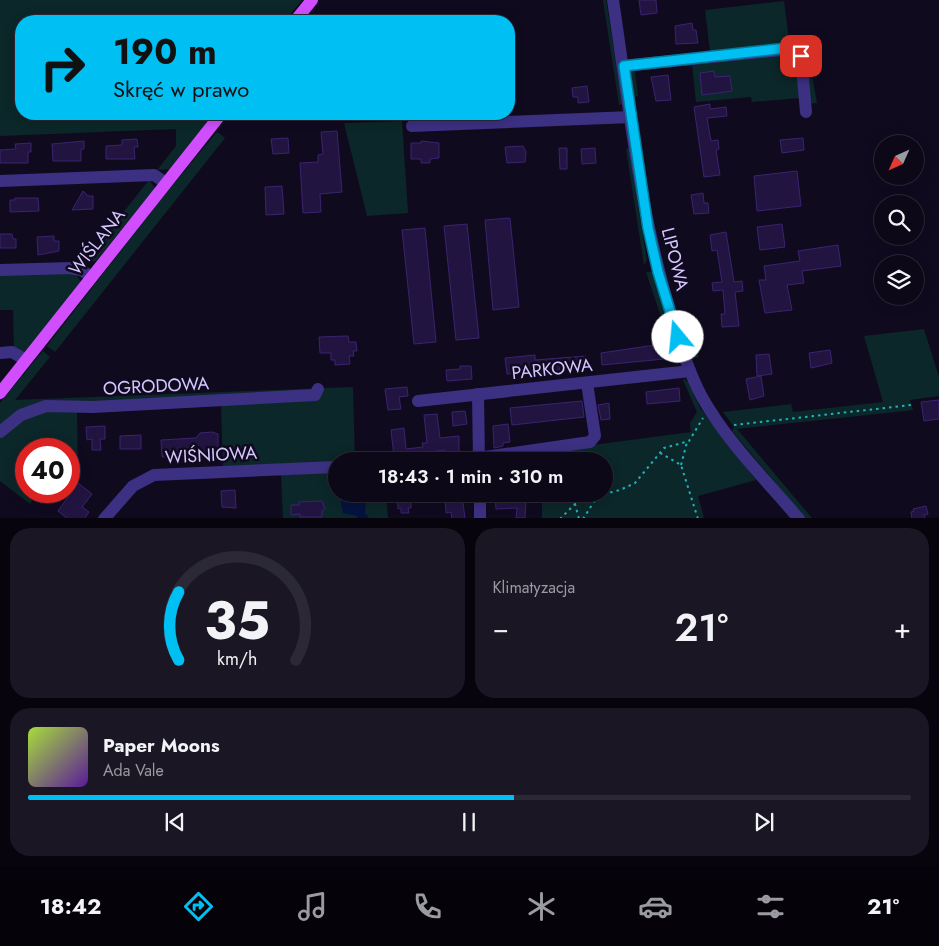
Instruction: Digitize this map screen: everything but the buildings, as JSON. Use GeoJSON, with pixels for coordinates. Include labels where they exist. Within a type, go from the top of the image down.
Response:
{"type":"FeatureCollection","features":[{"type":"Feature","properties":{"kind":"main road"},"geometry":{"type":"LineString","coordinates":[[300,15],[312,0]]}},
{"type":"Feature","properties":{"kind":"main road","name":"WIŚLANA"},"geometry":{"type":"LineString","coordinates":[[0,393],[216,120]]}},
{"type":"Feature","properties":{"kind":"street","name":"LIPOWA"},"geometry":{"type":"LineString","coordinates":[[613,0],[653,252],[690,371],[711,412],[799,518]]}},
{"type":"Feature","properties":{"kind":"street"},"geometry":{"type":"LineString","coordinates":[[624,66],[792,49],[801,56],[806,112]]}},
{"type":"Feature","properties":{"kind":"street"},"geometry":{"type":"LineString","coordinates":[[412,126],[631,118]]}},
{"type":"Feature","properties":{"kind":"street"},"geometry":{"type":"LineString","coordinates":[[0,181],[154,174],[166,183]]}},
{"type":"Feature","properties":{"kind":"street"},"geometry":{"type":"LineString","coordinates":[[0,270],[71,268],[81,270],[92,277]]}},
{"type":"Feature","properties":{"kind":"street"},"geometry":{"type":"LineString","coordinates":[[0,353],[12,352],[26,360]]}},
{"type":"Feature","properties":{"kind":"street","name":"PARKOWA"},"geometry":{"type":"LineString","coordinates":[[418,401],[690,371]]}},
{"type":"Feature","properties":{"kind":"street"},"geometry":{"type":"LineString","coordinates":[[528,452],[590,442],[594,436],[587,383]]}},
{"type":"Feature","properties":{"kind":"street","name":"OGRODOWA"},"geometry":{"type":"LineString","coordinates":[[0,432],[21,416],[46,406],[93,407],[314,395],[318,389]]}},
{"type":"Feature","properties":{"kind":"street"},"geometry":{"type":"LineString","coordinates":[[478,394],[478,452]]}},
{"type":"Feature","properties":{"kind":"street","name":"WIŚNIOWA"},"geometry":{"type":"LineString","coordinates":[[104,518],[133,486],[154,475],[328,467]]}},
{"type":"Feature","properties":{"kind":"street"},"geometry":{"type":"LineString","coordinates":[[480,502],[480,518]]}},
{"type":"Feature","properties":{"kind":"path"},"geometry":{"type":"LineString","coordinates":[[722,426],[911,405]]}},
{"type":"Feature","properties":{"kind":"path"},"geometry":{"type":"LineString","coordinates":[[698,518],[681,466],[687,442],[703,418],[711,412]]}},
{"type":"Feature","properties":{"kind":"path"},"geometry":{"type":"LineString","coordinates":[[613,490],[635,483],[664,448],[687,442]]}},
{"type":"Feature","properties":{"kind":"path"},"geometry":{"type":"LineString","coordinates":[[660,453],[681,466]]}},
{"type":"Feature","properties":{"kind":"path"},"geometry":{"type":"LineString","coordinates":[[560,518],[575,504],[580,502]]}},
{"type":"Feature","properties":{"kind":"path"},"geometry":{"type":"LineString","coordinates":[[583,518],[592,502]]}},
{"type":"Feature","properties":{"kind":"path"},"geometry":{"type":"LineString","coordinates":[[575,504],[579,518]]}},
{"type":"Feature","properties":{"kind":"green space"},"geometry":{"type":"Polygon","coordinates":[[[0,0],[302,0],[290,15],[15,15],[15,120],[208,120],[170,169],[157,170],[176,146],[176,129],[0,136],[0,0]]]}},
{"type":"Feature","properties":{"kind":"green space"},"geometry":{"type":"Polygon","coordinates":[[[603,0],[606,0],[608,12],[622,104],[619,105],[603,0]]]}},
{"type":"Feature","properties":{"kind":"green space"},"geometry":{"type":"Polygon","coordinates":[[[784,1],[789,40],[806,42],[817,103],[808,104],[799,98],[752,102],[751,97],[696,102],[692,65],[635,71],[638,96],[633,97],[628,72],[629,59],[710,51],[705,10],[784,1]]]}},
{"type":"Feature","properties":{"kind":"green space"},"geometry":{"type":"Polygon","coordinates":[[[402,121],[408,213],[367,216],[344,123],[402,121]]]}},
{"type":"Feature","properties":{"kind":"green space"},"geometry":{"type":"Polygon","coordinates":[[[217,132],[225,138],[55,352],[47,346],[162,198],[217,132]]]}},
{"type":"Feature","properties":{"kind":"green space"},"geometry":{"type":"Polygon","coordinates":[[[629,148],[647,260],[644,265],[626,149],[629,148]]]}},
{"type":"Feature","properties":{"kind":"green space"},"geometry":{"type":"Polygon","coordinates":[[[149,180],[155,188],[96,261],[83,263],[149,180]]]}},
{"type":"Feature","properties":{"kind":"green space"},"geometry":{"type":"Polygon","coordinates":[[[646,272],[652,272],[680,361],[677,365],[646,272]]]}},
{"type":"Feature","properties":{"kind":"green space"},"geometry":{"type":"Polygon","coordinates":[[[0,273],[76,274],[81,282],[23,355],[14,350],[13,310],[0,310],[0,273]]]}},
{"type":"Feature","properties":{"kind":"green space"},"geometry":{"type":"Polygon","coordinates":[[[682,315],[699,357],[692,359],[676,316],[682,315]]]}},
{"type":"Feature","properties":{"kind":"green space"},"geometry":{"type":"Polygon","coordinates":[[[924,329],[939,377],[939,396],[910,400],[913,410],[737,429],[812,518],[805,518],[732,431],[734,427],[723,412],[791,404],[793,412],[883,402],[864,336],[924,329]]]}},
{"type":"Feature","properties":{"kind":"green space"},"geometry":{"type":"Polygon","coordinates":[[[43,351],[50,357],[15,400],[353,387],[355,452],[328,452],[328,462],[223,467],[221,406],[77,412],[77,438],[15,438],[15,492],[0,481],[0,403],[43,351]]]}},
{"type":"Feature","properties":{"kind":"green space"},"geometry":{"type":"Polygon","coordinates":[[[683,380],[688,382],[700,408],[756,480],[698,496],[704,518],[542,518],[542,502],[613,502],[613,452],[540,452],[691,432],[690,423],[697,412],[683,380]]]}},
{"type":"Feature","properties":{"kind":"green space"},"geometry":{"type":"Polygon","coordinates":[[[328,472],[328,502],[387,502],[388,518],[283,518],[281,475],[328,472]]]}},
{"type":"Feature","properties":{"kind":"shaded area"},"geometry":{"type":"Polygon","coordinates":[[[366,502],[365,513],[369,518],[357,518],[357,516],[343,513],[341,503],[366,502]]]}},
{"type":"Feature","properties":{"kind":"route"},"geometry":{"type":"LineString","coordinates":[[678,337],[658,272],[648,228],[624,66],[787,48],[797,51],[801,56]]}}]}
